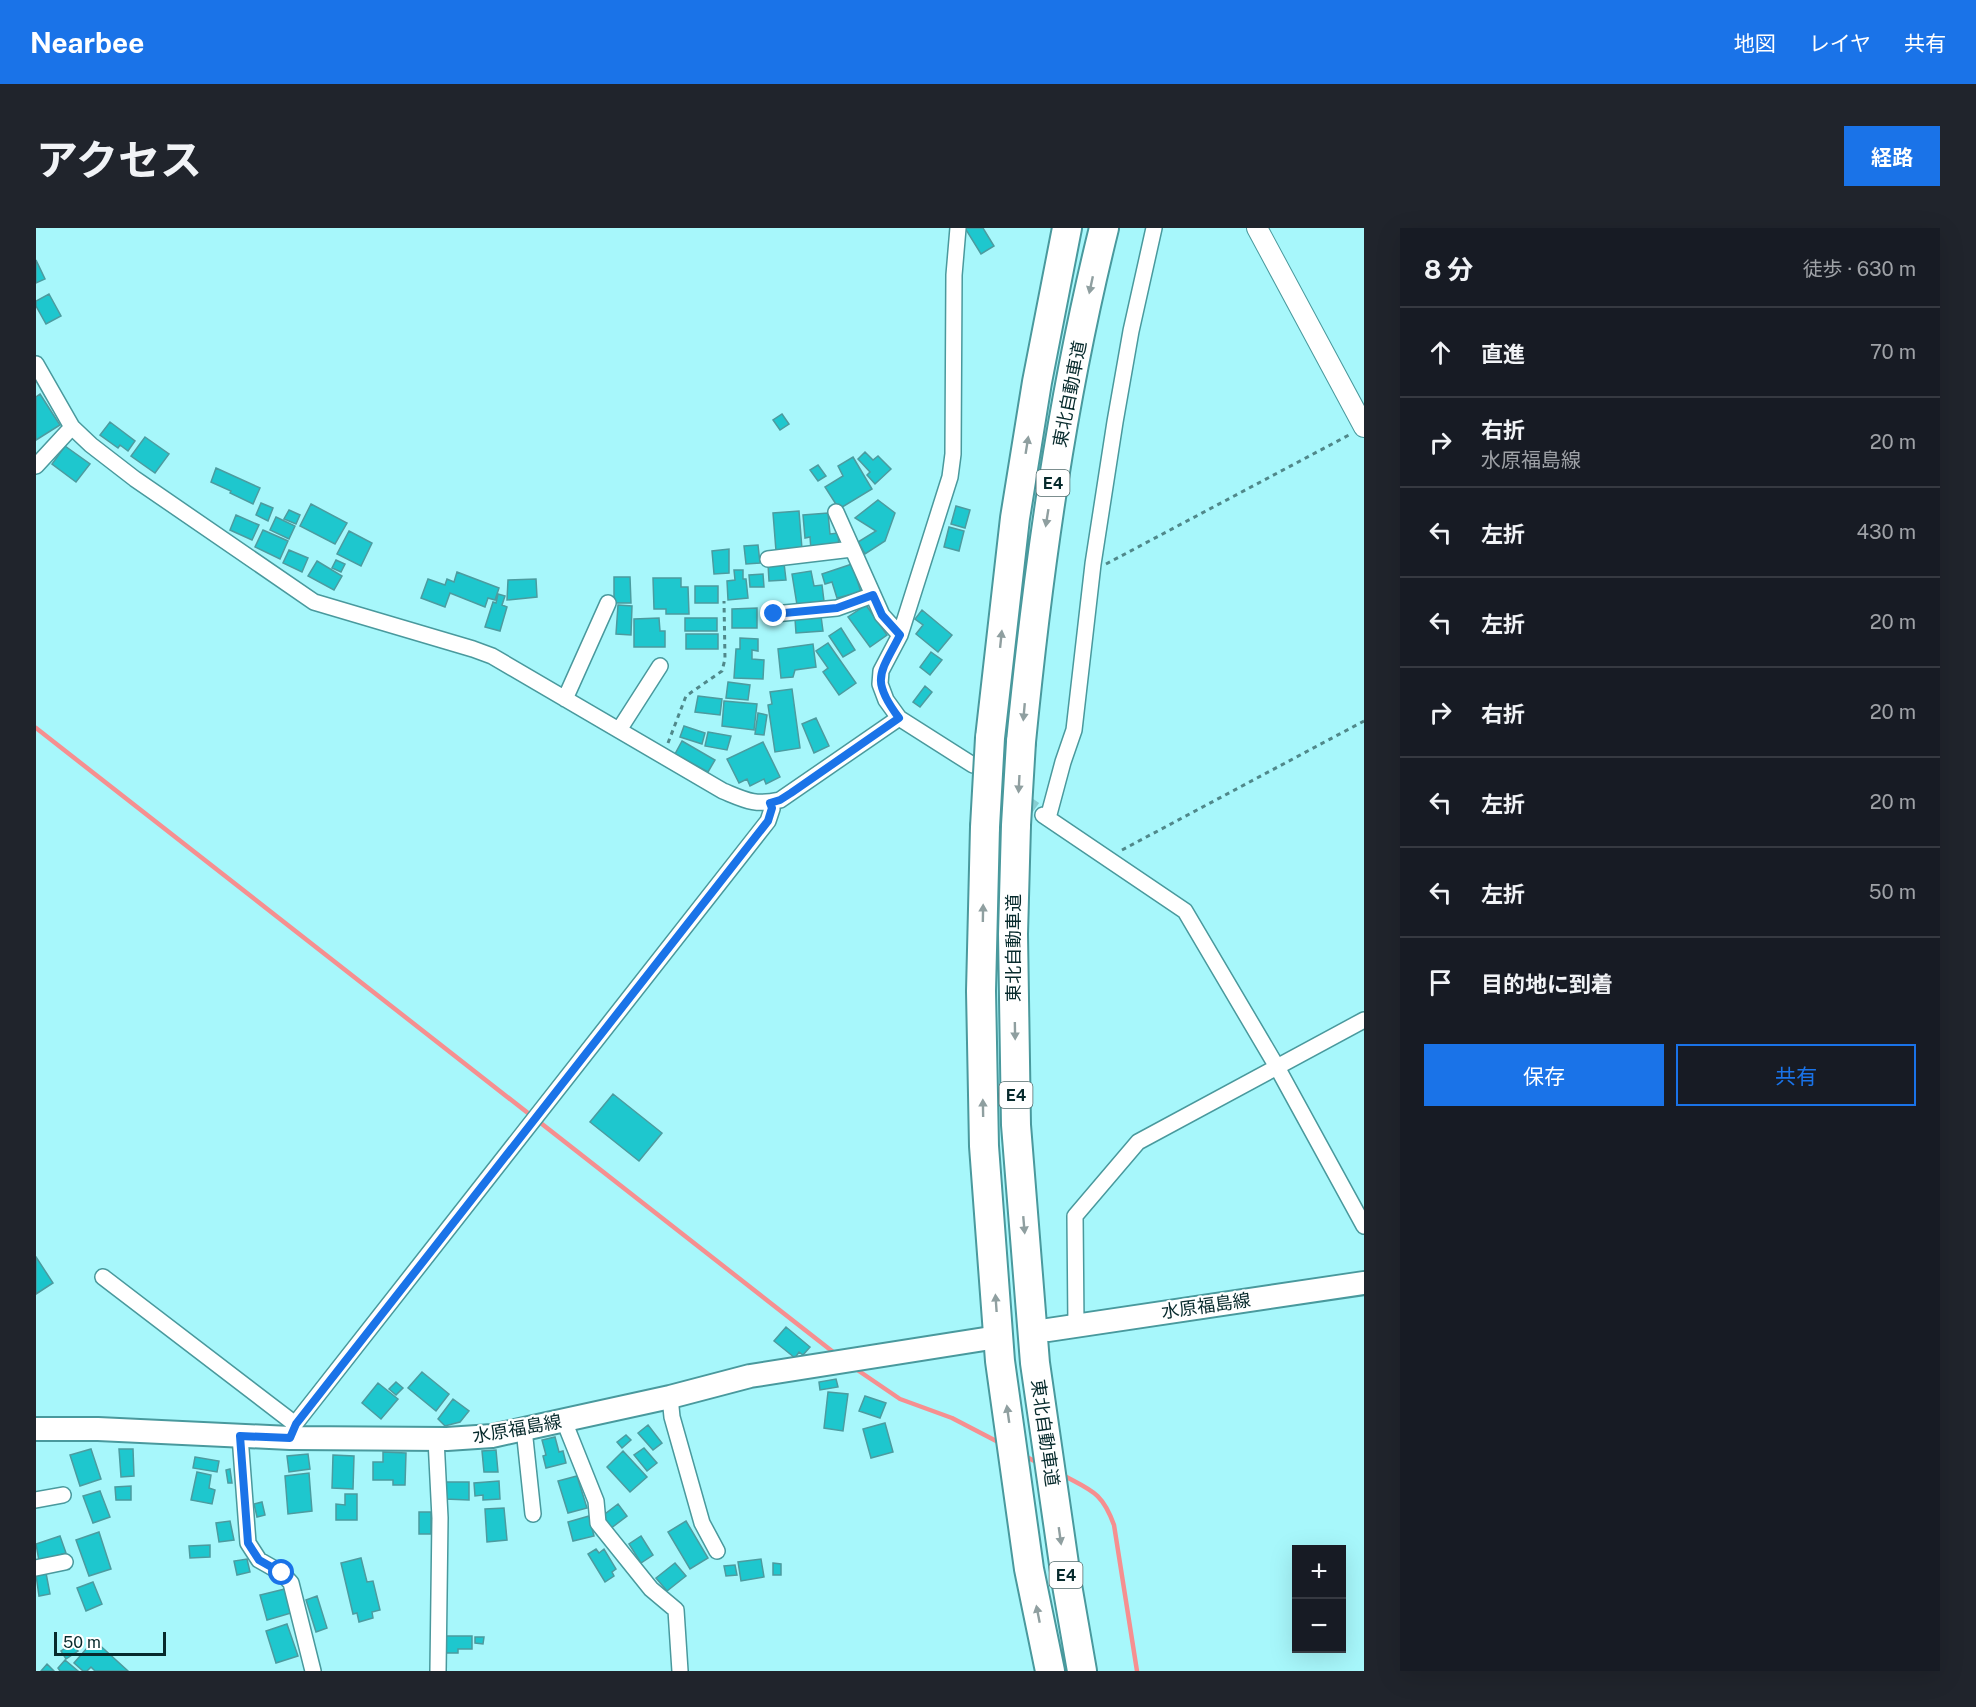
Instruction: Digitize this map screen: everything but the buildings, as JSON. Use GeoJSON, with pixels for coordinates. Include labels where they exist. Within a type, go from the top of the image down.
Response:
{"type":"FeatureCollection","features":[{"type":"Feature","properties":{"kind":"highway","name":"東北自動車道"},"geometry":{"type":"LineString","coordinates":[[1050,1671],[1029,1569],[1016,1467],[996,1350],[984,1146],[981,991],[985,827],[990,738],[1017,507],[1037,382],[1067,228]]}},
{"type":"Feature","properties":{"kind":"highway","name":"東北自動車道"},"geometry":{"type":"LineString","coordinates":[[1082,1671],[1035,1363],[1016,1125],[1013,934],[1021,742],[1031,640],[1046,524],[1070,389],[1104,228]]}},
{"type":"Feature","properties":{"kind":"main road","name":"水原福島線"},"geometry":{"type":"LineString","coordinates":[[1047,1330],[1364,1283]]}},
{"type":"Feature","properties":{"kind":"main road","name":"水原福島線"},"geometry":{"type":"LineString","coordinates":[[36,1429],[98,1429],[240,1436],[293,1431],[436,1439],[492,1436],[670,1397],[750,1376],[846,1361],[996,1350]]}},
{"type":"Feature","properties":{"kind":"street"},"geometry":{"type":"LineString","coordinates":[[958,228],[954,275],[953,454],[950,477],[900,635],[881,671],[880,684],[886,700],[899,718],[973,765]]}},
{"type":"Feature","properties":{"kind":"street"},"geometry":{"type":"LineString","coordinates":[[1154,228],[1131,331],[1093,564],[1074,730],[1045,816],[1185,911],[1277,1067],[1364,1226]]}},
{"type":"Feature","properties":{"kind":"street"},"geometry":{"type":"LineString","coordinates":[[1257,228],[1364,427]]}},
{"type":"Feature","properties":{"kind":"street"},"geometry":{"type":"LineString","coordinates":[[36,364],[72,427],[110,461],[314,602],[473,649],[492,657],[723,791],[750,803],[770,803],[780,800],[899,718]]}},
{"type":"Feature","properties":{"kind":"street"},"geometry":{"type":"LineString","coordinates":[[36,466],[72,427]]}},
{"type":"Feature","properties":{"kind":"street"},"geometry":{"type":"LineString","coordinates":[[836,512],[882,615],[900,635]]}},
{"type":"Feature","properties":{"kind":"street"},"geometry":{"type":"LineString","coordinates":[[768,559],[852,549]]}},
{"type":"Feature","properties":{"kind":"street"},"geometry":{"type":"LineString","coordinates":[[774,614],[837,608],[873,595]]}},
{"type":"Feature","properties":{"kind":"street"},"geometry":{"type":"LineString","coordinates":[[566,699],[608,603]]}},
{"type":"Feature","properties":{"kind":"street"},"geometry":{"type":"LineString","coordinates":[[619,730],[660,666]]}},
{"type":"Feature","properties":{"kind":"street"},"geometry":{"type":"LineString","coordinates":[[103,1277],[293,1431],[768,821],[772,808],[770,803]]}},
{"type":"Feature","properties":{"kind":"street"},"geometry":{"type":"LineString","coordinates":[[1076,1326],[1075,1216],[1138,1142],[1364,1020]]}},
{"type":"Feature","properties":{"kind":"street"},"geometry":{"type":"LineString","coordinates":[[670,1397],[672,1417],[702,1523],[717,1551]]}},
{"type":"Feature","properties":{"kind":"street"},"geometry":{"type":"LineString","coordinates":[[564,1421],[596,1501],[598,1523],[651,1589],[676,1610],[680,1671]]}},
{"type":"Feature","properties":{"kind":"street"},"geometry":{"type":"LineString","coordinates":[[524,1429],[533,1514]]}},
{"type":"Feature","properties":{"kind":"street"},"geometry":{"type":"LineString","coordinates":[[240,1436],[248,1543],[259,1560],[282,1573],[291,1583],[312,1671]]}},
{"type":"Feature","properties":{"kind":"street"},"geometry":{"type":"LineString","coordinates":[[436,1439],[440,1518],[438,1671]]}},
{"type":"Feature","properties":{"kind":"street"},"geometry":{"type":"LineString","coordinates":[[36,1500],[63,1495]]}},
{"type":"Feature","properties":{"kind":"street"},"geometry":{"type":"LineString","coordinates":[[36,1568],[65,1562]]}},
{"type":"Feature","properties":{"kind":"path"},"geometry":{"type":"LineString","coordinates":[[1093,564],[1106,564],[1364,427]]}},
{"type":"Feature","properties":{"kind":"path"},"geometry":{"type":"LineString","coordinates":[[663,756],[686,696],[722,671],[725,650],[724,601]]}},
{"type":"Feature","properties":{"kind":"path"},"geometry":{"type":"LineString","coordinates":[[1107,858],[1364,721]]}},
{"type":"Feature","properties":{"kind":"waterway"},"geometry":{"type":"LineString","coordinates":[[36,728],[837,1355]]}},
{"type":"Feature","properties":{"kind":"waterway"},"geometry":{"type":"LineString","coordinates":[[853,1367],[900,1399],[952,1418],[1002,1444]]}},
{"type":"Feature","properties":{"kind":"waterway"},"geometry":{"type":"LineString","coordinates":[[1023,1455],[1040,1464]]}},
{"type":"Feature","properties":{"kind":"waterway"},"geometry":{"type":"LineString","coordinates":[[1061,1474],[1100,1498],[1114,1525],[1137,1671]]}},
{"type":"Feature","properties":{"kind":"tunnel"},"geometry":{"type":"LineString","coordinates":[[985,774],[1043,815]]}},
{"type":"Feature","properties":{"kind":"route"},"geometry":{"type":"LineString","coordinates":[[282,1573],[259,1560],[248,1543],[240,1436],[290,1438],[296,1424],[768,821],[772,808],[770,803],[791,793],[899,718],[886,700],[880,684],[881,671],[900,635],[882,615],[873,595],[837,608],[774,614]]}}]}
